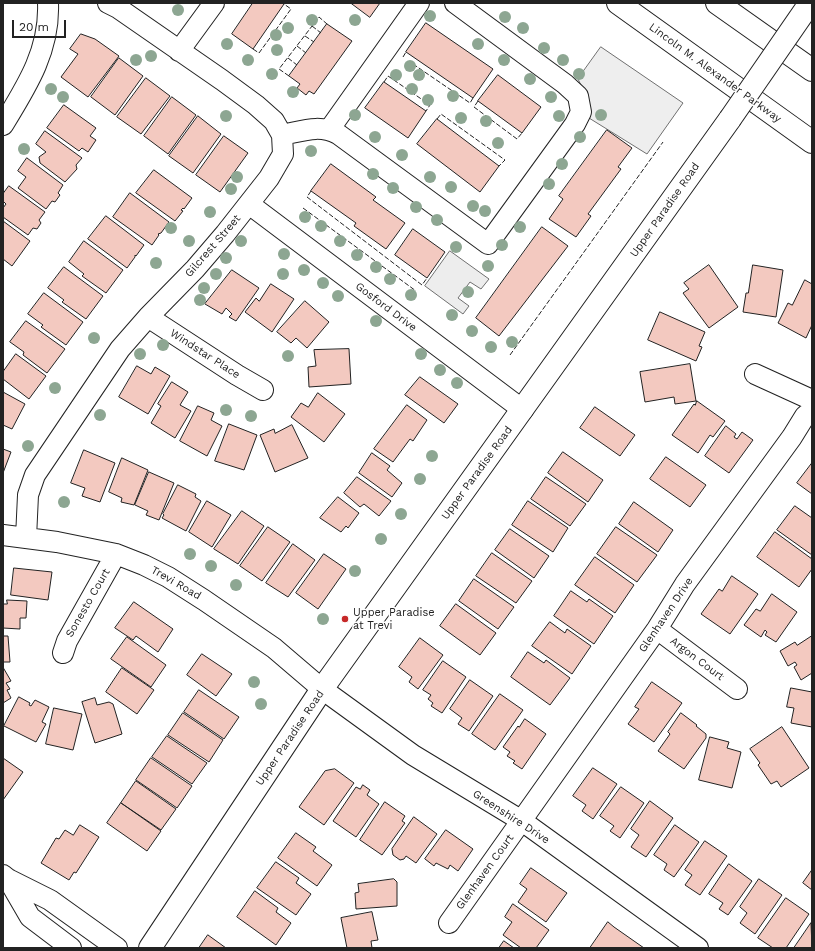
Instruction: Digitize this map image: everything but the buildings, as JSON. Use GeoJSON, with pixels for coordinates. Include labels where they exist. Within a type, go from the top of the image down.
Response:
{"type":"FeatureCollection","features":[{"type":"Feature","properties":{"kind":"main road","name":"Lincoln M. Alexander Parkway"},"geometry":{"type":"LineString","coordinates":[[618,3],[812,142]]}},
{"type":"Feature","properties":{"kind":"main road"},"geometry":{"type":"LineString","coordinates":[[717,3],[812,70]]}},
{"type":"Feature","properties":{"kind":"main road","name":"Upper Paradise Road"},"geometry":{"type":"LineString","coordinates":[[150,948],[322,689],[523,410],[730,119],[810,3]]}},
{"type":"Feature","properties":{"kind":"street"},"geometry":{"type":"LineString","coordinates":[[3,125],[27,86],[44,46],[48,3]]}},
{"type":"Feature","properties":{"kind":"street"},"geometry":{"type":"LineString","coordinates":[[108,3],[118,8],[256,105],[274,121],[282,135],[322,128],[329,130],[350,142],[488,244],[575,124],[581,112],[578,96],[565,84],[455,3]]}},
{"type":"Feature","properties":{"kind":"street"},"geometry":{"type":"LineString","coordinates":[[179,51],[214,3]]}},
{"type":"Feature","properties":{"kind":"street"},"geometry":{"type":"LineString","coordinates":[[329,130],[420,3]]}},
{"type":"Feature","properties":{"kind":"street","name":"Gilcrest Street"},"geometry":{"type":"LineString","coordinates":[[26,538],[28,495],[35,475],[120,349],[194,269],[269,178],[283,154],[282,135]]}},
{"type":"Feature","properties":{"kind":"street","name":"Gosford Drive"},"geometry":{"type":"LineString","coordinates":[[249,204],[523,410]]}},
{"type":"Feature","properties":{"kind":"street","name":"Windstar Place"},"geometry":{"type":"LineString","coordinates":[[148,317],[237,375],[263,390]]}},
{"type":"Feature","properties":{"kind":"street"},"geometry":{"type":"LineString","coordinates":[[755,374],[812,400]]}},
{"type":"Feature","properties":{"kind":"street","name":"Glenhaven Drive"},"geometry":{"type":"LineString","coordinates":[[522,821],[657,629],[686,584],[792,437],[805,416],[812,410]]}},
{"type":"Feature","properties":{"kind":"street","name":"Trevi Road"},"geometry":{"type":"LineString","coordinates":[[3,536],[57,542],[116,554],[144,565],[168,577],[274,648],[322,689]]}},
{"type":"Feature","properties":{"kind":"street","name":"Sonesto Court"},"geometry":{"type":"LineString","coordinates":[[63,653],[67,641],[116,554]]}},
{"type":"Feature","properties":{"kind":"street","name":"Argon Court"},"geometry":{"type":"LineString","coordinates":[[657,629],[737,689]]}},
{"type":"Feature","properties":{"kind":"street","name":"Greenshire Drive"},"geometry":{"type":"LineString","coordinates":[[322,689],[413,755],[522,821],[698,948]]}},
{"type":"Feature","properties":{"kind":"street","name":"Glenhaven Court"},"geometry":{"type":"LineString","coordinates":[[449,923],[522,821]]}},
{"type":"Feature","properties":{"kind":"street"},"geometry":{"type":"LineString","coordinates":[[5,877],[30,917],[71,948]]}},
{"type":"Feature","properties":{"kind":"street"},"geometry":{"type":"LineString","coordinates":[[5,877],[50,900],[117,948]]}},
{"type":"Feature","properties":{"kind":"shaded area"},"geometry":{"type":"Polygon","coordinates":[[[601,47],[683,103],[647,154],[589,118],[588,100],[578,79],[601,47]]]}},
{"type":"Feature","properties":{"kind":"shaded area"},"geometry":{"type":"Polygon","coordinates":[[[450,251],[489,279],[481,289],[470,282],[458,298],[469,306],[463,314],[425,286],[450,251]]]}},
{"type":"Feature","properties":{"kind":"fence"},"geometry":{"type":"LineString","coordinates":[[253,49],[259,53],[291,9],[284,4]]}},
{"type":"Feature","properties":{"kind":"fence"},"geometry":{"type":"LineString","coordinates":[[289,76],[279,69],[319,17],[327,24]]}},
{"type":"Feature","properties":{"kind":"fence"},"geometry":{"type":"LineString","coordinates":[[312,26],[321,33]]}},
{"type":"Feature","properties":{"kind":"fence"},"geometry":{"type":"LineString","coordinates":[[305,36],[314,42]]}},
{"type":"Feature","properties":{"kind":"fence"},"geometry":{"type":"LineString","coordinates":[[297,46],[306,53]]}},
{"type":"Feature","properties":{"kind":"fence"},"geometry":{"type":"LineString","coordinates":[[403,57],[406,52]]}},
{"type":"Feature","properties":{"kind":"fence"},"geometry":{"type":"LineString","coordinates":[[288,58],[297,65]]}},
{"type":"Feature","properties":{"kind":"fence"},"geometry":{"type":"LineString","coordinates":[[413,64],[470,103],[473,98]]}},
{"type":"Feature","properties":{"kind":"fence"},"geometry":{"type":"LineString","coordinates":[[384,82],[388,76],[430,105],[426,111]]}},
{"type":"Feature","properties":{"kind":"fence"},"geometry":{"type":"LineString","coordinates":[[478,101],[474,107],[517,139],[522,133]]}},
{"type":"Feature","properties":{"kind":"fence"},"geometry":{"type":"LineString","coordinates":[[437,119],[441,114],[505,160],[499,166]]}},
{"type":"Feature","properties":{"kind":"fence"},"geometry":{"type":"LineString","coordinates":[[510,355],[663,142]]}},
{"type":"Feature","properties":{"kind":"fence"},"geometry":{"type":"LineString","coordinates":[[311,191],[307,197],[422,285],[427,278]]}},
{"type":"Feature","properties":{"kind":"fence"},"geometry":{"type":"LineString","coordinates":[[303,208],[416,291]]}},
{"type":"Feature","properties":{"kind":"place","name":"Upper Paradise at Trevi"},"geometry":{"type":"Point","coordinates":[345,619]}}]}
